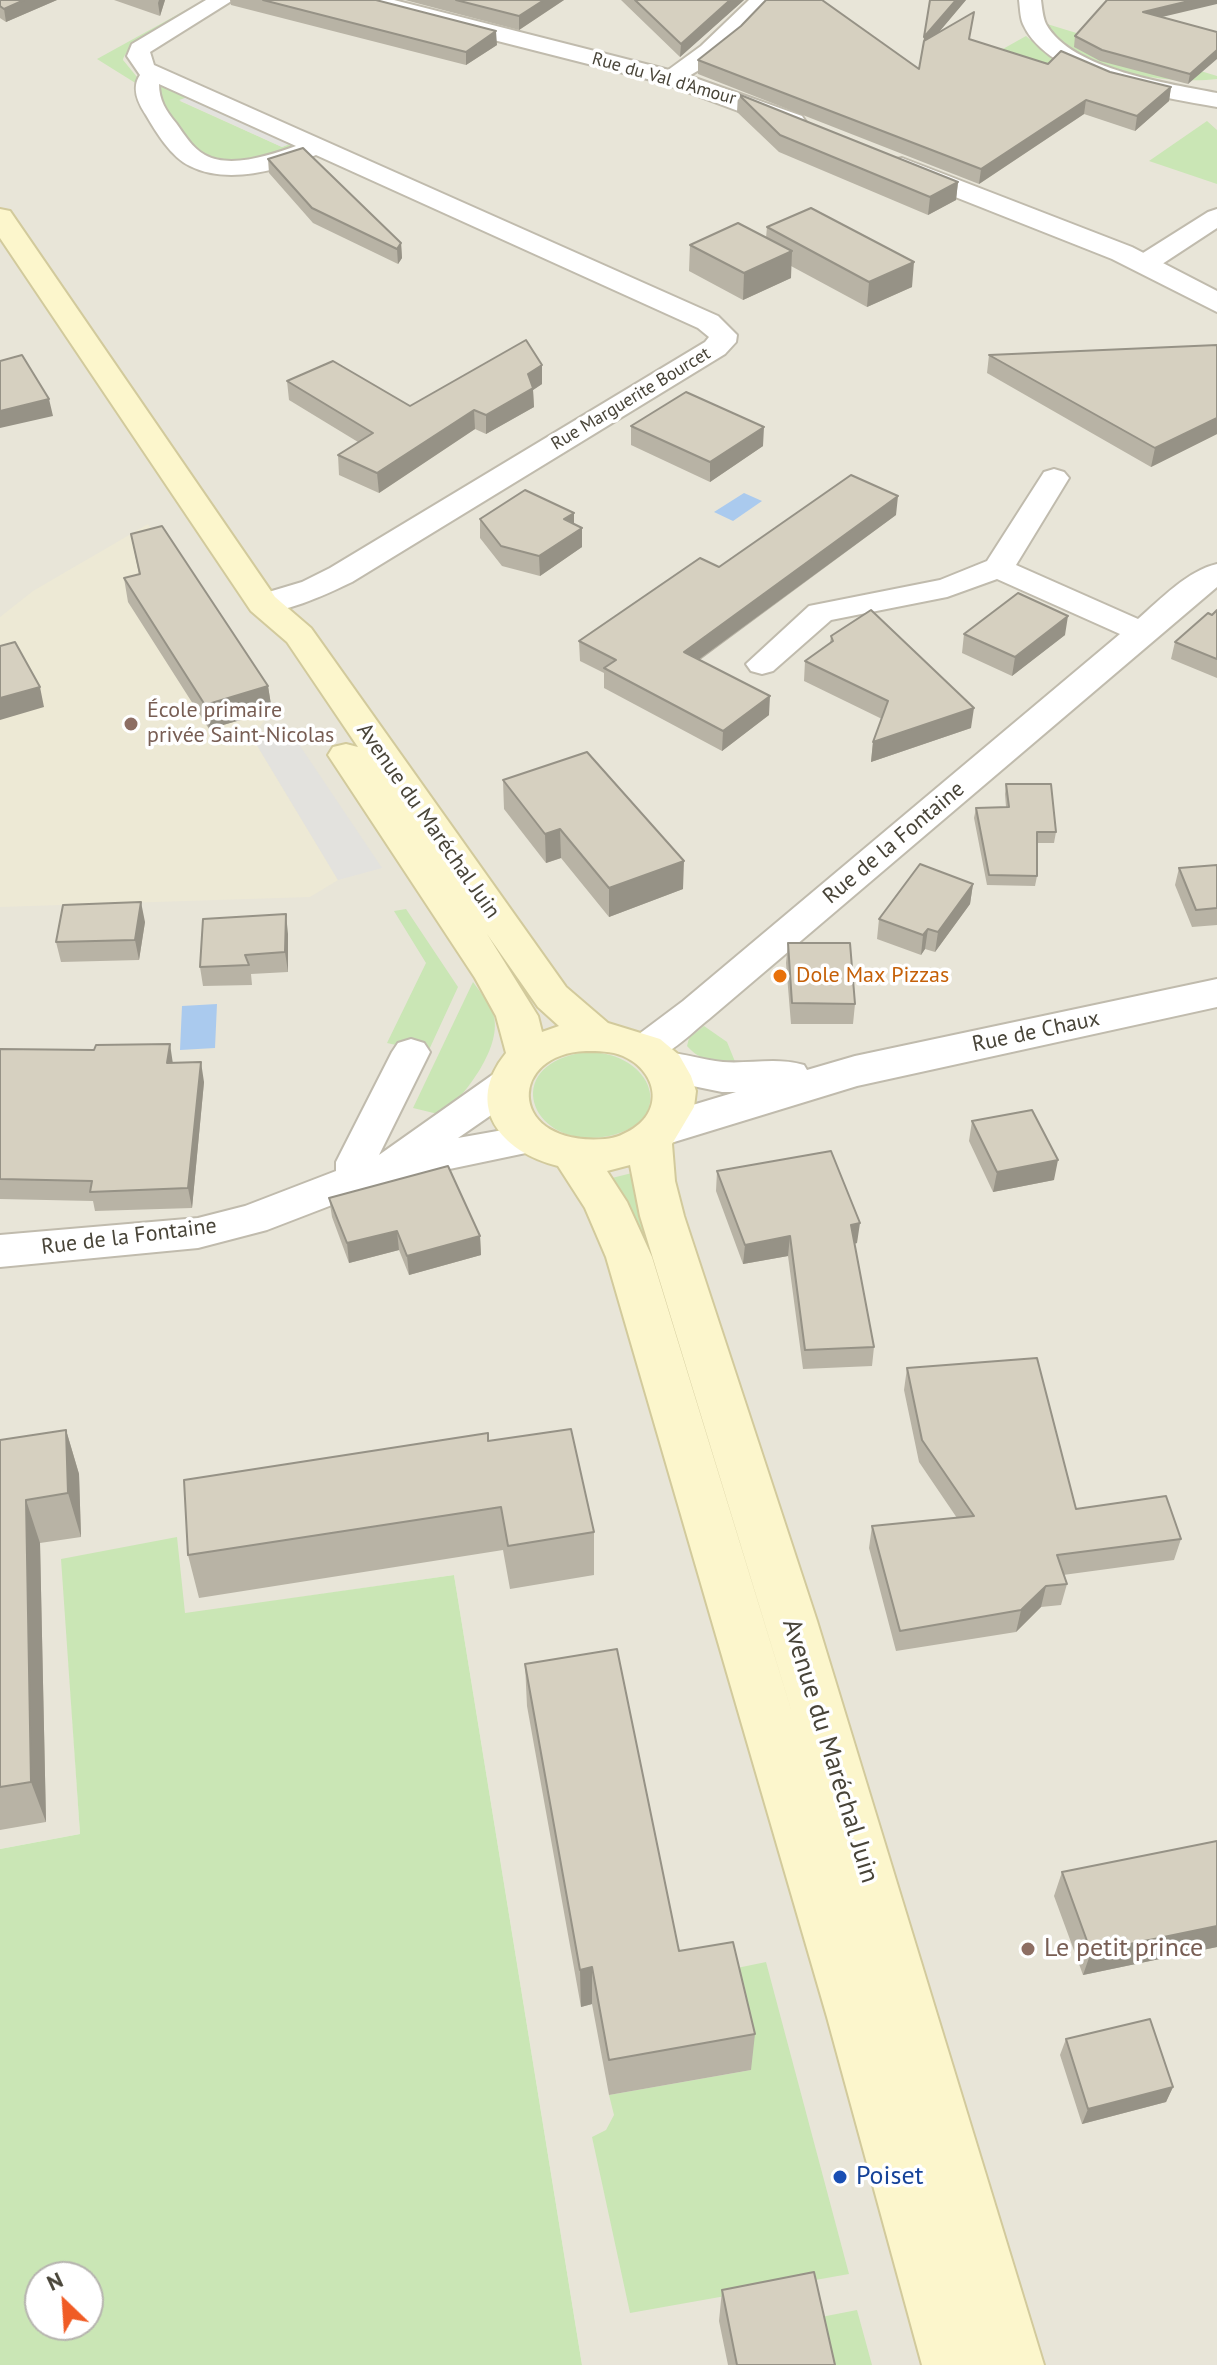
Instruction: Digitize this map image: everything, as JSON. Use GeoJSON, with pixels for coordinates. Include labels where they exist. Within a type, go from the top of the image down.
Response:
{"type":"FeatureCollection","features":[{"type":"Feature","properties":{"kind":"main road","name":"Avenue du Maréchal Juin"},"geometry":{"type":"LineString","coordinates":[[0,217],[263,604],[299,635],[541,983],[552,997],[596,1036]]}},
{"type":"Feature","properties":{"kind":"main road","name":"Avenue du Maréchal Juin"},"geometry":{"type":"LineString","coordinates":[[263,604],[271,642],[511,1003],[518,1070]]}},
{"type":"Feature","properties":{"kind":"main road"},"geometry":{"type":"LineString","coordinates":[[552,1147],[609,1155],[631,1149],[656,1134],[672,1112],[675,1093],[654,1058],[621,1040],[596,1036],[563,1040],[518,1070],[510,1113],[552,1147],[605,1202],[629,1257],[856,2017],[954,2365]]}},
{"type":"Feature","properties":{"kind":"main road","name":"Avenue du Maréchal Juin"},"geometry":{"type":"LineString","coordinates":[[656,1134],[653,1181],[662,1216],[791,1621],[1012,2365]]}},
{"type":"Feature","properties":{"kind":"street"},"geometry":{"type":"LineString","coordinates":[[222,0],[140,49],[140,62],[156,76],[148,80],[146,86],[153,107],[185,150],[202,163],[222,167],[248,165],[299,154],[313,147]]}},
{"type":"Feature","properties":{"kind":"street","name":"Rue du Val d'Amour"},"geometry":{"type":"LineString","coordinates":[[365,0],[672,78],[717,92],[817,132]]}},
{"type":"Feature","properties":{"kind":"street"},"geometry":{"type":"LineString","coordinates":[[672,78],[709,51],[762,0]]}},
{"type":"Feature","properties":{"kind":"street"},"geometry":{"type":"LineString","coordinates":[[1030,0],[1033,25],[1040,36],[1063,54],[1132,80],[1217,100]]}},
{"type":"Feature","properties":{"kind":"street","name":"Rue Marguerite Bourcet"},"geometry":{"type":"LineString","coordinates":[[156,76],[708,322],[723,335],[722,342],[715,348],[341,575],[313,589],[263,604]]}},
{"type":"Feature","properties":{"kind":"street"},"geometry":{"type":"LineString","coordinates":[[874,155],[1144,264],[1217,303]]}},
{"type":"Feature","properties":{"kind":"street"},"geometry":{"type":"LineString","coordinates":[[1144,264],[1217,217]]}},
{"type":"Feature","properties":{"kind":"street"},"geometry":{"type":"LineString","coordinates":[[762,664],[820,613],[947,588],[998,568],[1016,544],[1033,509],[1054,478]]}},
{"type":"Feature","properties":{"kind":"street"},"geometry":{"type":"LineString","coordinates":[[998,568],[1142,632]]}},
{"type":"Feature","properties":{"kind":"street","name":"Rue de la Fontaine"},"geometry":{"type":"LineString","coordinates":[[654,1058],[708,1000],[1142,632],[1217,573]]}},
{"type":"Feature","properties":{"kind":"street","name":"Rue de Chaux"},"geometry":{"type":"LineString","coordinates":[[656,1134],[855,1071],[1217,993]]}},
{"type":"Feature","properties":{"kind":"street"},"geometry":{"type":"LineString","coordinates":[[373,1174],[356,1162],[411,1052]]}},
{"type":"Feature","properties":{"kind":"street","name":"Rue de Chaux"},"geometry":{"type":"LineString","coordinates":[[654,1058],[734,1078],[855,1071]]}},
{"type":"Feature","properties":{"kind":"street","name":"Rue de la Fontaine"},"geometry":{"type":"LineString","coordinates":[[373,1174],[518,1070]]}},
{"type":"Feature","properties":{"kind":"street","name":"Rue de la Fontaine"},"geometry":{"type":"LineString","coordinates":[[0,1251],[198,1233],[253,1219],[373,1174],[552,1147]]}},
{"type":"Feature","properties":{"kind":"shaded area"},"geometry":{"type":"Polygon","coordinates":[[[0,0],[1217,0],[1217,2365],[582,2365],[454,1575],[184,1614],[62,1559],[80,1834],[0,1849],[0,0]]]}},
{"type":"Feature","properties":{"kind":"shaded area"},"geometry":{"type":"Polygon","coordinates":[[[188,97],[292,143],[282,147],[179,100],[188,97]]]}},
{"type":"Feature","properties":{"kind":"shaded area","name":"École primaire privée Saint-Nicolas"},"geometry":{"type":"Polygon","coordinates":[[[148,524],[272,711],[252,737],[338,880],[310,897],[0,907],[0,617],[33,591],[148,524]]]}},
{"type":"Feature","properties":{"kind":"shaded area"},"geometry":{"type":"Polygon","coordinates":[[[286,725],[382,868],[338,880],[252,737],[286,725]]]}},
{"type":"Feature","properties":{"kind":"green space"},"geometry":{"type":"Polygon","coordinates":[[[204,0],[211,0],[148,35],[127,52],[123,60],[137,77],[137,84],[97,59],[204,0]]]}},
{"type":"Feature","properties":{"kind":"green space"},"geometry":{"type":"Polygon","coordinates":[[[1047,24],[1217,76],[1217,79],[1149,77],[1098,64],[1076,54],[1058,40],[1047,24]]]}},
{"type":"Feature","properties":{"kind":"green space"},"geometry":{"type":"Polygon","coordinates":[[[1026,36],[1048,55],[1085,74],[994,54],[1026,36]]]}},
{"type":"Feature","properties":{"kind":"green space"},"geometry":{"type":"Polygon","coordinates":[[[158,84],[188,97],[180,101],[282,147],[292,143],[293,149],[229,162],[204,154],[165,113],[158,84]]]}},
{"type":"Feature","properties":{"kind":"green space"},"geometry":{"type":"Polygon","coordinates":[[[1207,121],[1217,130],[1217,184],[1149,161],[1207,121]]]}},
{"type":"Feature","properties":{"kind":"green space"},"geometry":{"type":"Polygon","coordinates":[[[406,909],[458,987],[428,1052],[387,1043],[426,963],[394,911],[406,909]]]}},
{"type":"Feature","properties":{"kind":"green space"},"geometry":{"type":"Polygon","coordinates":[[[473,982],[493,1013],[495,1026],[488,1055],[471,1083],[442,1115],[413,1108],[473,982]]]}},
{"type":"Feature","properties":{"kind":"green space"},"geometry":{"type":"Polygon","coordinates":[[[704,1026],[727,1042],[736,1064],[703,1058],[687,1046],[689,1038],[704,1026]]]}},
{"type":"Feature","properties":{"kind":"green space"},"geometry":{"type":"Polygon","coordinates":[[[586,1052],[609,1055],[628,1063],[641,1074],[649,1088],[650,1103],[644,1116],[631,1128],[609,1136],[582,1137],[560,1131],[544,1120],[535,1104],[534,1088],[541,1072],[558,1060],[586,1052]]]}},
{"type":"Feature","properties":{"kind":"green space"},"geometry":{"type":"Polygon","coordinates":[[[640,1171],[656,1246],[639,1249],[612,1178],[640,1171]]]}},
{"type":"Feature","properties":{"kind":"green space"},"geometry":{"type":"Polygon","coordinates":[[[177,1537],[185,1613],[454,1575],[582,2365],[0,2365],[0,1849],[80,1834],[61,1559],[177,1537]]]}},
{"type":"Feature","properties":{"kind":"green space"},"geometry":{"type":"Polygon","coordinates":[[[766,1962],[849,2274],[630,2313],[592,2137],[606,2130],[614,2115],[609,2095],[751,2070],[708,1974],[766,1962]]]}},
{"type":"Feature","properties":{"kind":"green space"},"geometry":{"type":"Polygon","coordinates":[[[857,2310],[872,2365],[822,2365],[811,2319],[857,2310]]]}},
{"type":"Feature","properties":{"kind":"water"},"geometry":{"type":"Polygon","coordinates":[[[744,493],[762,501],[733,521],[714,512],[744,493]]]}},
{"type":"Feature","properties":{"kind":"water"},"geometry":{"type":"Polygon","coordinates":[[[217,1004],[215,1048],[180,1050],[182,1006],[217,1004]]]}},
{"type":"Feature","properties":{"kind":"building"},"geometry":{"type":"Polygon","coordinates":[[[0,0],[24,0],[4,9],[0,6],[0,0]]]}},
{"type":"Feature","properties":{"kind":"building"},"geometry":{"type":"Polygon","coordinates":[[[263,0],[376,0],[496,31],[466,52],[263,0]]]}},
{"type":"Feature","properties":{"kind":"building"},"geometry":{"type":"Polygon","coordinates":[[[456,0],[544,0],[519,16],[456,0]]]}},
{"type":"Feature","properties":{"kind":"building"},"geometry":{"type":"Polygon","coordinates":[[[635,0],[730,0],[681,44],[635,0]]]}},
{"type":"Feature","properties":{"kind":"building"},"geometry":{"type":"Polygon","coordinates":[[[766,0],[822,0],[919,69],[924,41],[974,12],[969,39],[1048,64],[1061,51],[1110,72],[1171,87],[1137,116],[1086,100],[981,169],[698,60],[741,26],[766,0]]]}},
{"type":"Feature","properties":{"kind":"building"},"geometry":{"type":"Polygon","coordinates":[[[930,0],[956,0],[924,37],[930,0]]]}},
{"type":"Feature","properties":{"kind":"building"},"geometry":{"type":"Polygon","coordinates":[[[1107,0],[1193,0],[1143,12],[1217,32],[1217,50],[1190,74],[1102,50],[1075,36],[1107,0]]]}},
{"type":"Feature","properties":{"kind":"building"},"geometry":{"type":"Polygon","coordinates":[[[738,94],[958,182],[930,197],[780,135],[738,94]]]}},
{"type":"Feature","properties":{"kind":"building"},"geometry":{"type":"Polygon","coordinates":[[[303,148],[401,243],[397,249],[312,208],[268,159],[303,148]]]}},
{"type":"Feature","properties":{"kind":"building"},"geometry":{"type":"Polygon","coordinates":[[[811,208],[914,262],[869,282],[767,227],[811,208]]]}},
{"type":"Feature","properties":{"kind":"building"},"geometry":{"type":"Polygon","coordinates":[[[738,223],[792,251],[744,273],[690,245],[738,223]]]}},
{"type":"Feature","properties":{"kind":"building"},"geometry":{"type":"Polygon","coordinates":[[[526,340],[542,365],[528,374],[533,388],[486,415],[474,410],[377,473],[338,455],[373,433],[287,381],[333,361],[410,406],[526,340]]]}},
{"type":"Feature","properties":{"kind":"building"},"geometry":{"type":"Polygon","coordinates":[[[1217,345],[1217,418],[1155,448],[989,355],[1217,345]]]}},
{"type":"Feature","properties":{"kind":"building"},"geometry":{"type":"Polygon","coordinates":[[[22,355],[49,399],[0,411],[0,361],[22,355]]]}},
{"type":"Feature","properties":{"kind":"building"},"geometry":{"type":"Polygon","coordinates":[[[686,392],[764,427],[710,462],[631,426],[686,392]]]}},
{"type":"Feature","properties":{"kind":"building"},"geometry":{"type":"Polygon","coordinates":[[[851,475],[898,496],[684,652],[770,696],[723,731],[604,668],[616,660],[579,641],[700,558],[719,567],[851,475]]]}},
{"type":"Feature","properties":{"kind":"building"},"geometry":{"type":"Polygon","coordinates":[[[525,490],[574,513],[564,519],[582,528],[539,556],[501,546],[480,519],[525,490]]]}},
{"type":"Feature","properties":{"kind":"building"},"geometry":{"type":"Polygon","coordinates":[[[162,526],[268,686],[205,705],[124,578],[140,574],[131,534],[162,526]]]}},
{"type":"Feature","properties":{"kind":"building"},"geometry":{"type":"Polygon","coordinates":[[[1018,593],[1068,616],[1015,657],[964,634],[1018,593]]]}},
{"type":"Feature","properties":{"kind":"building"},"geometry":{"type":"Polygon","coordinates":[[[871,610],[974,708],[873,742],[888,701],[805,661],[833,641],[831,636],[871,610]]]}},
{"type":"Feature","properties":{"kind":"building"},"geometry":{"type":"Polygon","coordinates":[[[1217,610],[1217,659],[1175,642],[1208,613],[1212,615],[1217,610]]]}},
{"type":"Feature","properties":{"kind":"building"},"geometry":{"type":"Polygon","coordinates":[[[15,642],[40,687],[0,698],[0,646],[15,642]]]}},
{"type":"Feature","properties":{"kind":"building"},"geometry":{"type":"Polygon","coordinates":[[[587,752],[684,861],[609,888],[560,829],[545,834],[503,780],[587,752]]]}},
{"type":"Feature","properties":{"kind":"building"},"geometry":{"type":"Polygon","coordinates":[[[1006,784],[1051,784],[1056,832],[1037,832],[1037,876],[989,875],[976,808],[1009,807],[1006,784]]]}},
{"type":"Feature","properties":{"kind":"building"},"geometry":{"type":"Polygon","coordinates":[[[920,864],[973,884],[938,932],[928,929],[923,935],[879,919],[920,864]]]}},
{"type":"Feature","properties":{"kind":"building"},"geometry":{"type":"Polygon","coordinates":[[[1217,865],[1217,908],[1196,910],[1179,868],[1217,865]]]}},
{"type":"Feature","properties":{"kind":"building"},"geometry":{"type":"Polygon","coordinates":[[[141,902],[135,940],[56,942],[63,905],[141,902]]]}},
{"type":"Feature","properties":{"kind":"building"},"geometry":{"type":"Polygon","coordinates":[[[286,914],[285,952],[245,955],[249,965],[200,967],[203,919],[286,914]]]}},
{"type":"Feature","properties":{"kind":"building"},"geometry":{"type":"Polygon","coordinates":[[[788,943],[850,943],[855,1004],[792,1003],[788,943]]]}},
{"type":"Feature","properties":{"kind":"building"},"geometry":{"type":"Polygon","coordinates":[[[170,1044],[167,1063],[201,1062],[188,1188],[90,1192],[92,1181],[0,1179],[0,1049],[94,1050],[96,1045],[170,1044]]]}},
{"type":"Feature","properties":{"kind":"building"},"geometry":{"type":"Polygon","coordinates":[[[1032,1110],[1058,1160],[997,1172],[972,1121],[1032,1110]]]}},
{"type":"Feature","properties":{"kind":"building"},"geometry":{"type":"Polygon","coordinates":[[[831,1151],[860,1223],[851,1225],[874,1347],[805,1350],[790,1236],[745,1245],[717,1171],[831,1151]]]}},
{"type":"Feature","properties":{"kind":"building"},"geometry":{"type":"Polygon","coordinates":[[[448,1166],[480,1236],[407,1256],[397,1231],[347,1243],[329,1198],[448,1166]]]}},
{"type":"Feature","properties":{"kind":"building"},"geometry":{"type":"Polygon","coordinates":[[[1037,1358],[1076,1509],[1166,1496],[1181,1539],[1057,1555],[1067,1584],[1046,1586],[1021,1610],[900,1631],[872,1526],[974,1516],[922,1440],[907,1368],[1037,1358]]]}},
{"type":"Feature","properties":{"kind":"building"},"geometry":{"type":"Polygon","coordinates":[[[571,1429],[594,1532],[508,1546],[501,1507],[188,1555],[184,1480],[488,1433],[488,1441],[571,1429]]]}},
{"type":"Feature","properties":{"kind":"building"},"geometry":{"type":"Polygon","coordinates":[[[66,1430],[68,1493],[26,1500],[31,1782],[0,1787],[0,1440],[66,1430]]]}},
{"type":"Feature","properties":{"kind":"building"},"geometry":{"type":"Polygon","coordinates":[[[617,1649],[679,1951],[733,1942],[755,2034],[609,2060],[592,1967],[580,1970],[525,1664],[617,1649]]]}},
{"type":"Feature","properties":{"kind":"building"},"geometry":{"type":"Polygon","coordinates":[[[1217,1841],[1217,1926],[1091,1952],[1062,1872],[1217,1841]]]}},
{"type":"Feature","properties":{"kind":"building"},"geometry":{"type":"Polygon","coordinates":[[[1150,2019],[1173,2087],[1088,2109],[1066,2039],[1150,2019]]]}},
{"type":"Feature","properties":{"kind":"building"},"geometry":{"type":"Polygon","coordinates":[[[814,2272],[835,2365],[737,2365],[722,2290],[814,2272]]]}},
{"type":"Feature","properties":{"kind":"place","name":"École primaire privée Saint-Nicolas"},"geometry":{"type":"Point","coordinates":[131,724]}},
{"type":"Feature","properties":{"kind":"place","name":"Dole Max Pizzas"},"geometry":{"type":"Point","coordinates":[780,976]}},
{"type":"Feature","properties":{"kind":"place","name":"Le petit prince"},"geometry":{"type":"Point","coordinates":[1028,1949]}},
{"type":"Feature","properties":{"kind":"place","name":"Poiset"},"geometry":{"type":"Point","coordinates":[840,2177]}}]}
